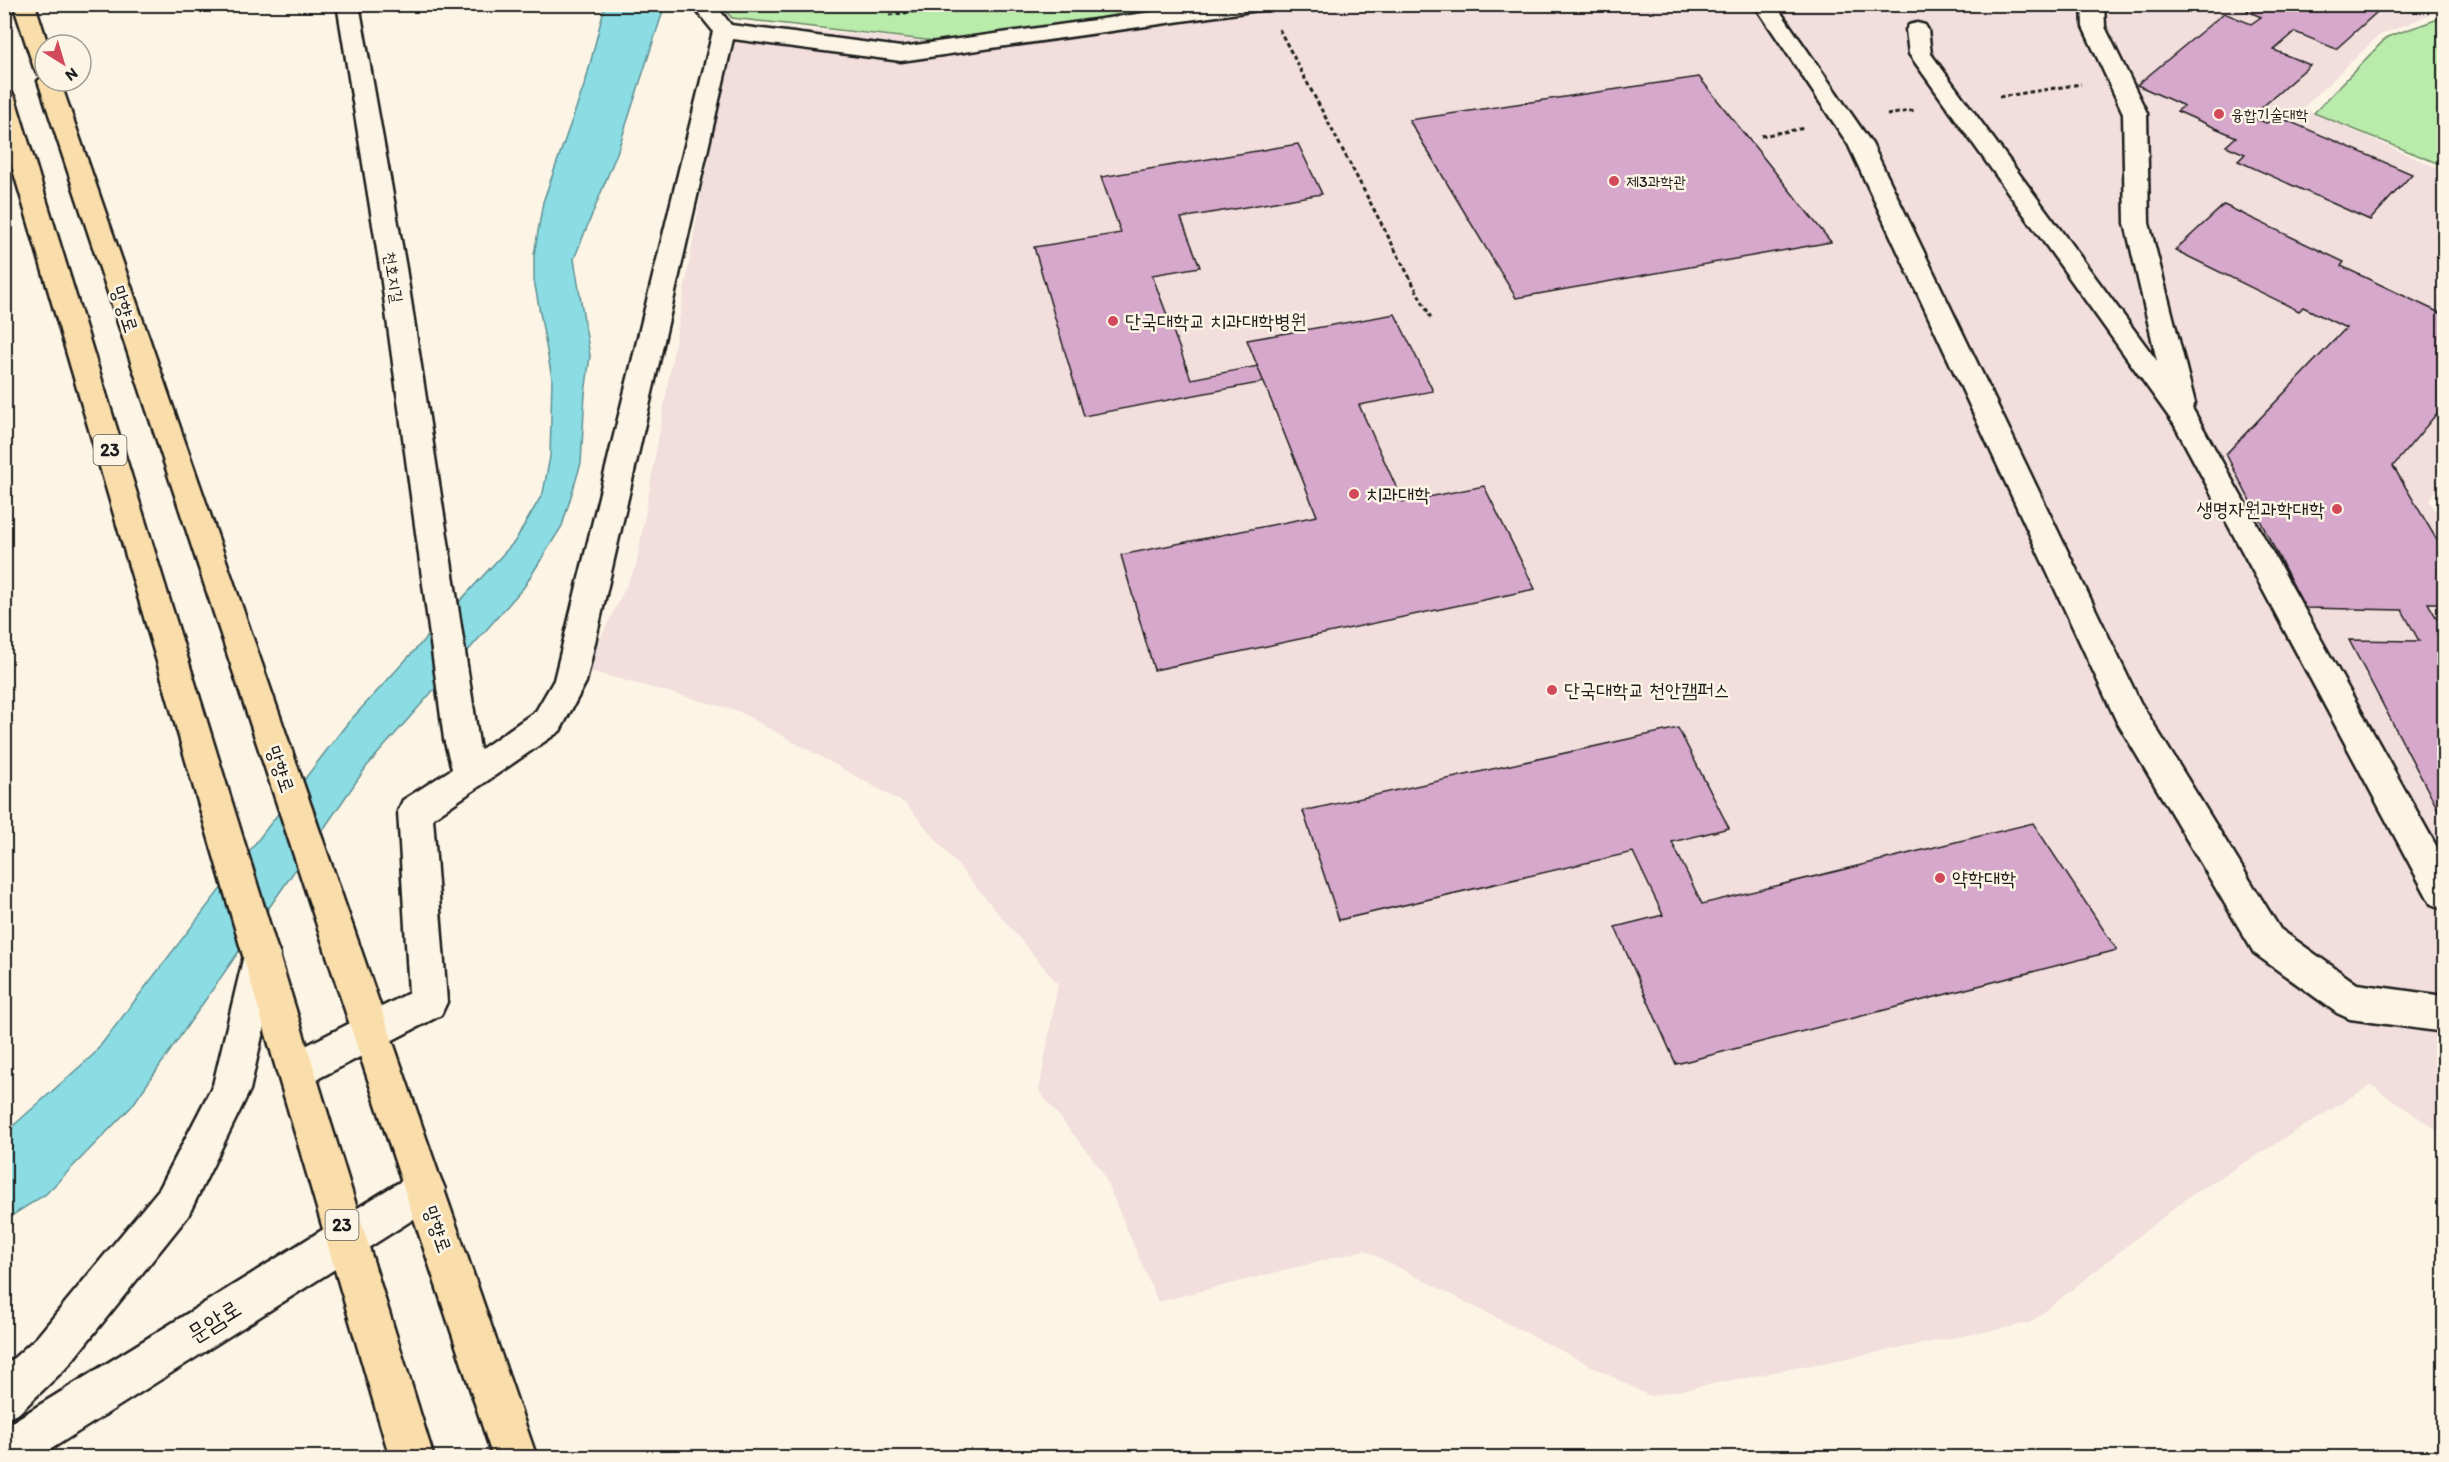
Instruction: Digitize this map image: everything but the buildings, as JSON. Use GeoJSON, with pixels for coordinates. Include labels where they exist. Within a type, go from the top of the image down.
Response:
{"type":"FeatureCollection","features":[{"type":"Feature","properties":{"kind":"main road"},"geometry":{"type":"LineString","coordinates":[[24,4],[34,33]]}},
{"type":"Feature","properties":{"kind":"main road","name":"망향로"},"geometry":{"type":"LineString","coordinates":[[53,93],[515,1458]]}},
{"type":"Feature","properties":{"kind":"main road","name":"23"},"geometry":{"type":"LineString","coordinates":[[4,98],[215,803],[261,988],[296,1071],[412,1458]]}},
{"type":"Feature","properties":{"kind":"street","name":"천호지길"},"geometry":{"type":"LineString","coordinates":[[348,4],[393,268],[461,739],[470,775]]}},
{"type":"Feature","properties":{"kind":"street"},"geometry":{"type":"LineString","coordinates":[[296,1071],[428,1002],[415,811],[549,721],[570,682],[711,15],[901,54],[1259,4]]}},
{"type":"Feature","properties":{"kind":"street"},"geometry":{"type":"LineString","coordinates":[[1764,4],[1860,144],[2128,710],[2267,941],[2350,1001],[2445,1014]]}},
{"type":"Feature","properties":{"kind":"street"},"geometry":{"type":"LineString","coordinates":[[2093,4],[2094,27],[2135,112],[2137,224],[2185,419]]}},
{"type":"Feature","properties":{"kind":"street"},"geometry":{"type":"LineString","coordinates":[[1917,30],[1920,54],[2185,419],[2445,893]]}},
{"type":"Feature","properties":{"kind":"street"},"geometry":{"type":"LineString","coordinates":[[4,1398],[52,1352],[174,1202],[231,1090],[261,988]]}},
{"type":"Feature","properties":{"kind":"street","name":"문암로"},"geometry":{"type":"LineString","coordinates":[[4,1453],[425,1189]]}},
{"type":"Feature","properties":{"kind":"path"},"geometry":{"type":"LineString","coordinates":[[878,16],[969,4]]}},
{"type":"Feature","properties":{"kind":"path"},"geometry":{"type":"LineString","coordinates":[[1278,25],[1431,318]]}},
{"type":"Feature","properties":{"kind":"path"},"geometry":{"type":"LineString","coordinates":[[1998,98],[2090,83]]}},
{"type":"Feature","properties":{"kind":"shaded area","name":"단국대학교 천안캠퍼스"},"geometry":{"type":"Polygon","coordinates":[[[1185,4],[2444,5],[2444,9],[2378,36],[2303,108],[2444,171],[2444,478],[2429,500],[2444,526],[2444,1135],[2371,1085],[2187,1198],[2030,1323],[1650,1396],[1364,1250],[1158,1302],[1101,1169],[1039,1091],[1058,984],[906,804],[736,710],[585,670],[636,566],[731,23],[944,42],[1185,4]]]}},
{"type":"Feature","properties":{"kind":"green space"},"geometry":{"type":"Polygon","coordinates":[[[720,5],[1182,5],[944,42],[732,18],[720,5]]]}},
{"type":"Feature","properties":{"kind":"green space"},"geometry":{"type":"Polygon","coordinates":[[[2444,17],[2444,166],[2314,113],[2387,37],[2444,17]]]}},
{"type":"Feature","properties":{"kind":"water"},"geometry":{"type":"Polygon","coordinates":[[[605,5],[670,5],[664,8],[617,153],[574,259],[590,356],[581,463],[562,526],[524,587],[367,766],[132,1106],[46,1194],[5,1220],[5,1133],[94,1054],[346,725],[515,541],[543,493],[550,457],[552,378],[534,280],[534,255],[543,202],[586,80],[605,5]]]}},
{"type":"Feature","properties":{"kind":"place","name":"융합기술대학"},"geometry":{"type":"Point","coordinates":[2219,114]}},
{"type":"Feature","properties":{"kind":"place","name":"제3과학관"},"geometry":{"type":"Point","coordinates":[1614,181]}},
{"type":"Feature","properties":{"kind":"place","name":"단국대학교 치과대학병원"},"geometry":{"type":"Point","coordinates":[1113,321]}},
{"type":"Feature","properties":{"kind":"place","name":"치과대학"},"geometry":{"type":"Point","coordinates":[1354,494]}},
{"type":"Feature","properties":{"kind":"place","name":"생명자원과학대학"},"geometry":{"type":"Point","coordinates":[2337,509]}},
{"type":"Feature","properties":{"kind":"place","name":"단국대학교 천안캠퍼스"},"geometry":{"type":"Point","coordinates":[1552,690]}},
{"type":"Feature","properties":{"kind":"place","name":"약학대학"},"geometry":{"type":"Point","coordinates":[1940,878]}}]}
